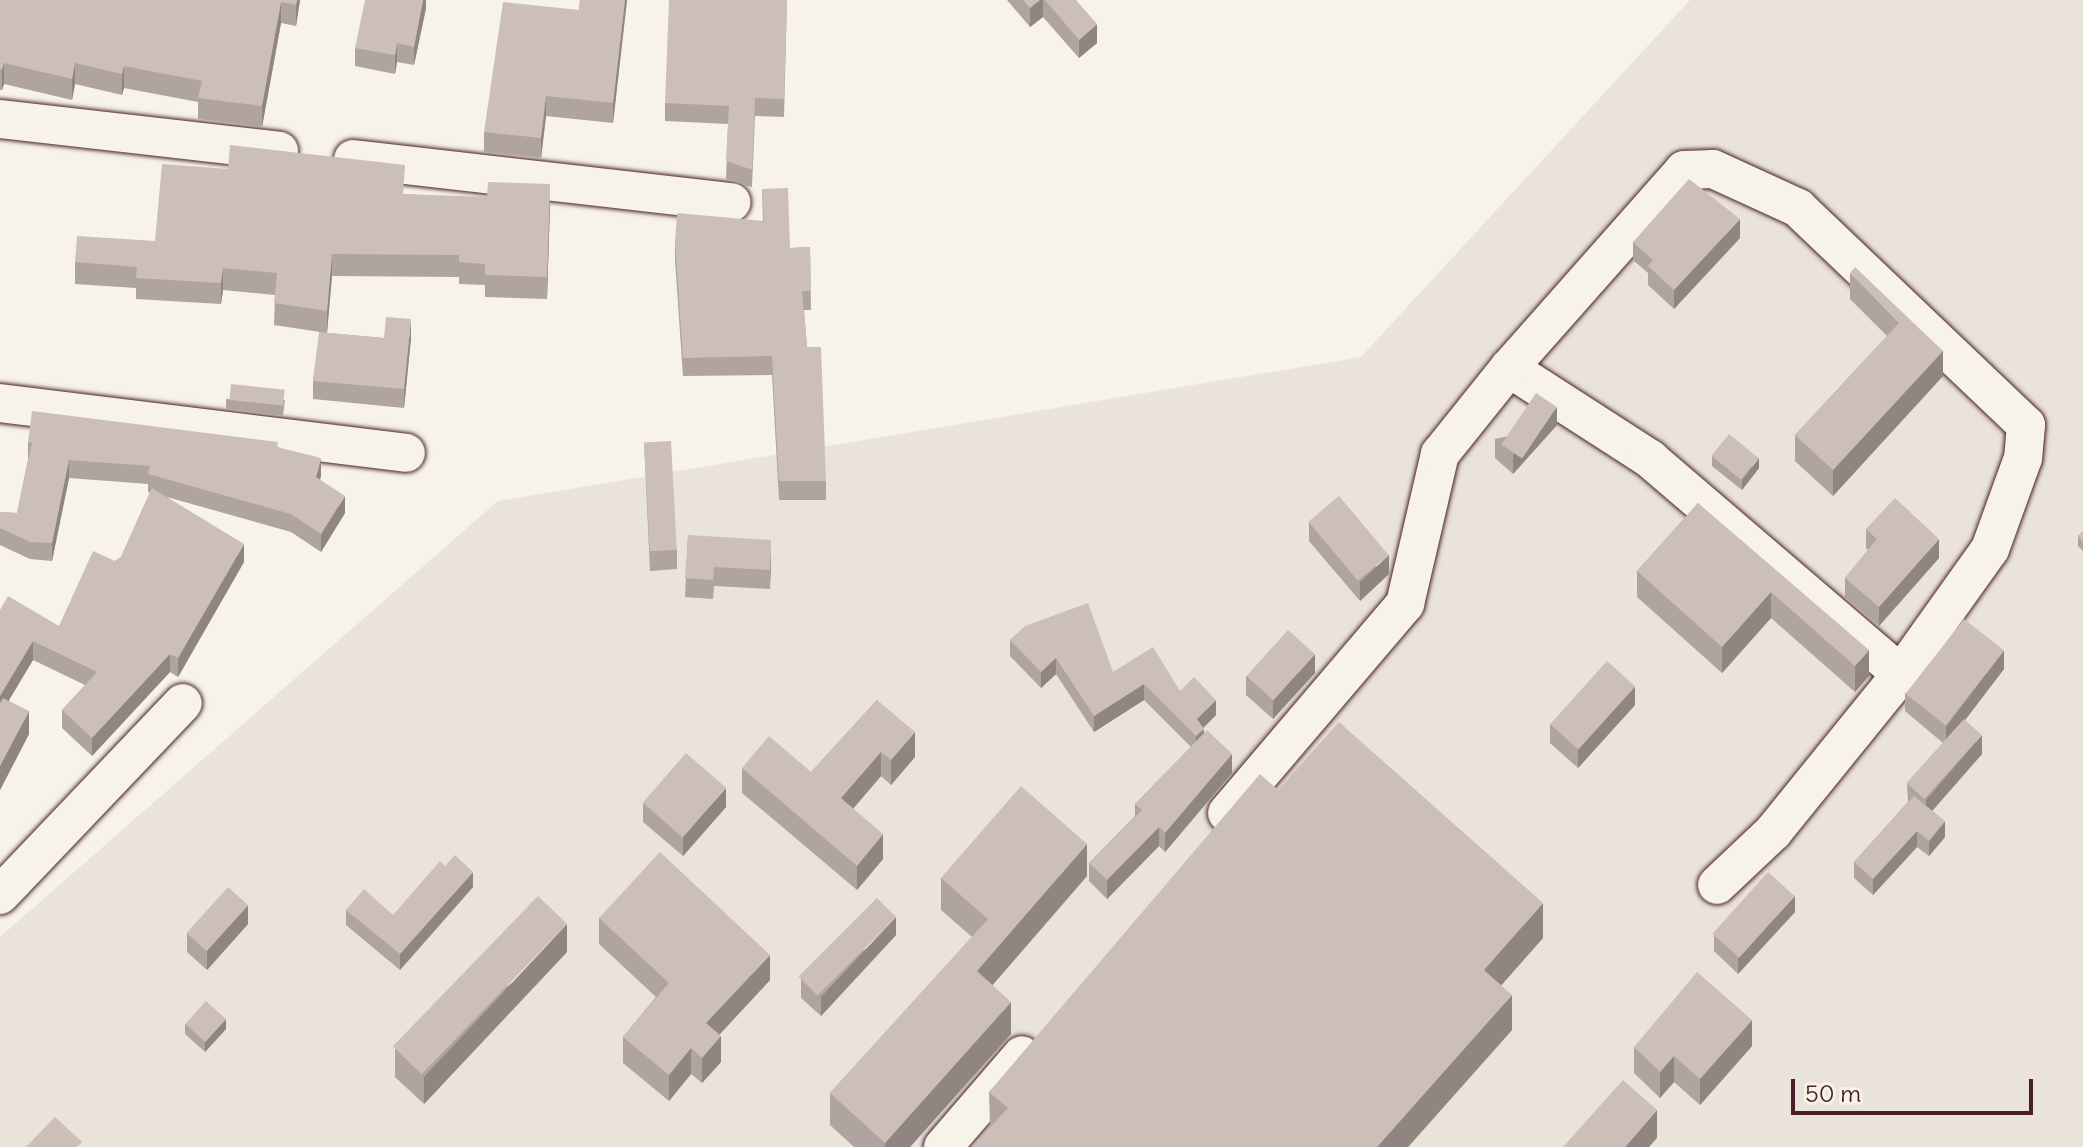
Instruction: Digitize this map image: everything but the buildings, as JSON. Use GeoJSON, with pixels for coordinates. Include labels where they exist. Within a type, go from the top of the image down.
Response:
{"type":"FeatureCollection","features":[{"type":"Feature","properties":{"kind":"street"},"geometry":{"type":"LineString","coordinates":[[0,119],[732,202]]}},
{"type":"Feature","properties":{"kind":"street"},"geometry":{"type":"LineString","coordinates":[[1200,845],[1405,604],[1440,454],[1509,368],[1684,170],[1713,169],[1798,208],[2026,425],[2023,458],[1990,549],[1901,674],[1773,832],[1717,885]]}},
{"type":"Feature","properties":{"kind":"street"},"geometry":{"type":"LineString","coordinates":[[1509,368],[1650,459],[1901,674]]}},
{"type":"Feature","properties":{"kind":"street"},"geometry":{"type":"LineString","coordinates":[[0,403],[406,453]]}},
{"type":"Feature","properties":{"kind":"street"},"geometry":{"type":"LineString","coordinates":[[0,895],[183,703]]}},
{"type":"Feature","properties":{"kind":"street"},"geometry":{"type":"LineString","coordinates":[[943,1147],[1046,1026]]}},
{"type":"Feature","properties":{"kind":"shaded area"},"geometry":{"type":"Polygon","coordinates":[[[1690,0],[2083,0],[2083,1147],[0,1147],[0,937],[498,501],[1361,357],[1690,0]]]}}]}
